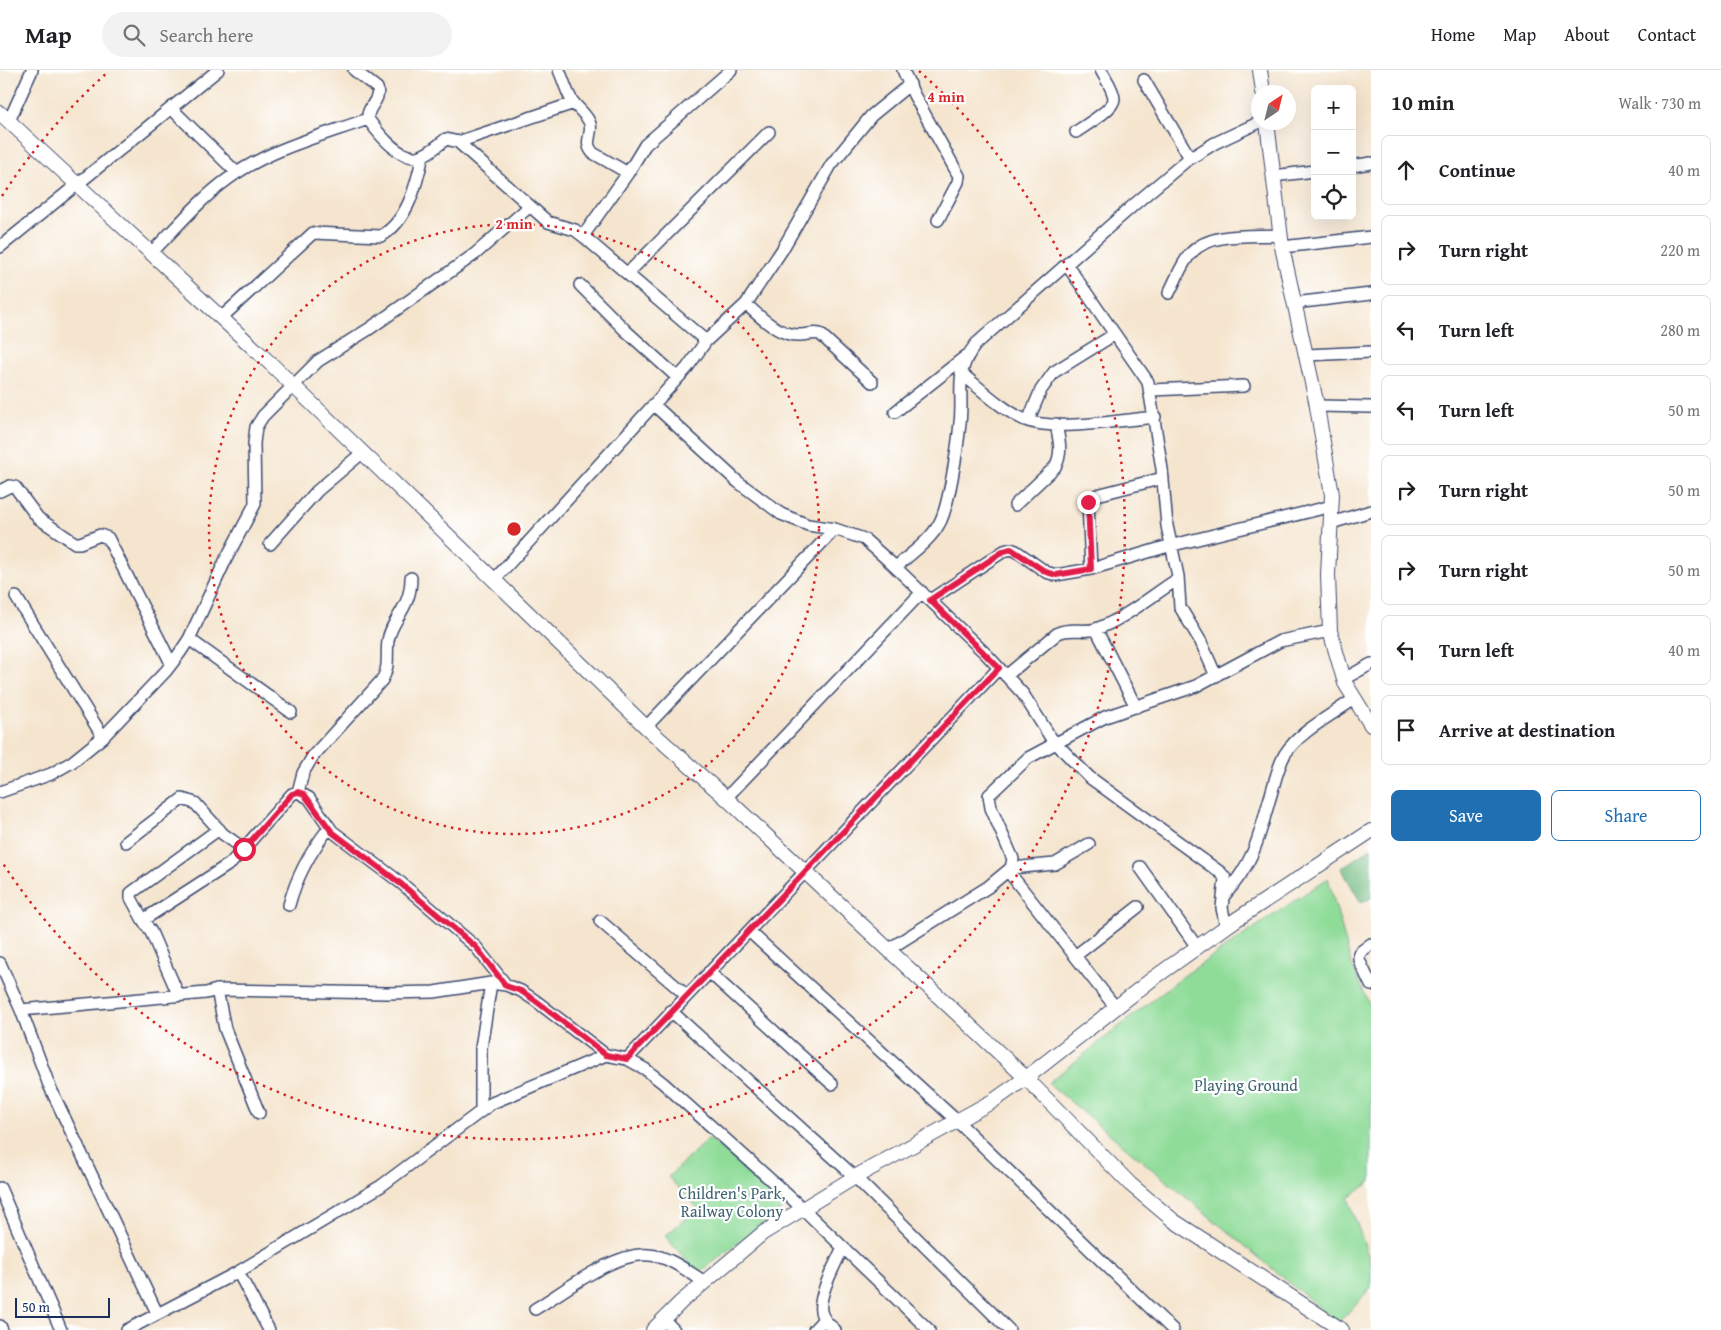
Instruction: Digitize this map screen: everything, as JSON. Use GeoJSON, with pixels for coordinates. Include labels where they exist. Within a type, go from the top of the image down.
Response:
{"type":"FeatureCollection","features":[{"type":"Feature","properties":{"kind":"street"},"geometry":{"type":"LineString","coordinates":[[32,70],[5,117],[294,386],[646,727],[889,948],[1026,1078],[1130,1184],[1174,1221],[1339,1329]]}},
{"type":"Feature","properties":{"kind":"street"},"geometry":{"type":"LineString","coordinates":[[0,247],[218,70]]}},
{"type":"Feature","properties":{"kind":"street"},"geometry":{"type":"LineString","coordinates":[[354,70],[374,84],[379,93],[370,109],[368,119]]}},
{"type":"Feature","properties":{"kind":"street"},"geometry":{"type":"LineString","coordinates":[[559,70],[574,104],[589,121],[591,127],[588,136],[588,148],[593,153],[628,173]]}},
{"type":"Feature","properties":{"kind":"street"},"geometry":{"type":"LineString","coordinates":[[583,236],[628,173],[645,145],[731,70]]}},
{"type":"Feature","properties":{"kind":"street"},"geometry":{"type":"LineString","coordinates":[[904,70],[958,176],[958,182],[938,220]]}},
{"type":"Feature","properties":{"kind":"street"},"geometry":{"type":"LineString","coordinates":[[1076,132],[1110,108],[1114,102],[1114,96],[1101,70]]}},
{"type":"Feature","properties":{"kind":"street"},"geometry":{"type":"LineString","coordinates":[[1260,70],[1262,85]]}},
{"type":"Feature","properties":{"kind":"street"},"geometry":{"type":"LineString","coordinates":[[1144,80],[1190,158]]}},
{"type":"Feature","properties":{"kind":"street"},"geometry":{"type":"LineString","coordinates":[[494,580],[654,405],[706,342],[746,304],[782,250],[831,165],[871,116],[910,84]]}},
{"type":"Feature","properties":{"kind":"street"},"geometry":{"type":"LineString","coordinates":[[458,142],[574,104]]}},
{"type":"Feature","properties":{"kind":"street"},"geometry":{"type":"LineString","coordinates":[[172,109],[237,173]]}},
{"type":"Feature","properties":{"kind":"street"},"geometry":{"type":"LineString","coordinates":[[368,119],[398,150],[408,156],[423,155],[446,139],[458,142],[548,222],[575,230],[583,236],[706,342]]}},
{"type":"Feature","properties":{"kind":"street"},"geometry":{"type":"LineString","coordinates":[[151,253],[207,198],[237,173],[294,145],[368,119]]}},
{"type":"Feature","properties":{"kind":"street"},"geometry":{"type":"LineString","coordinates":[[895,412],[967,355],[976,344],[1136,202],[1190,158],[1215,142],[1251,126]]}},
{"type":"Feature","properties":{"kind":"street"},"geometry":{"type":"LineString","coordinates":[[1268,130],[1281,241],[1317,406],[1332,495],[1328,575],[1330,631],[1344,679],[1371,725]]}},
{"type":"Feature","properties":{"kind":"street"},"geometry":{"type":"LineString","coordinates":[[628,273],[769,132]]}},
{"type":"Feature","properties":{"kind":"street"},"geometry":{"type":"LineString","coordinates":[[221,318],[313,233],[381,236],[387,232],[406,207],[418,178],[423,155]]}},
{"type":"Feature","properties":{"kind":"street"},"geometry":{"type":"LineString","coordinates":[[1356,165],[1371,163]]}},
{"type":"Feature","properties":{"kind":"street"},"geometry":{"type":"LineString","coordinates":[[1273,176],[1311,171]]}},
{"type":"Feature","properties":{"kind":"street"},"geometry":{"type":"LineString","coordinates":[[0,792],[51,774],[72,762],[103,736],[171,663],[189,639],[226,559],[255,504],[254,443],[256,427],[263,416],[318,362],[369,329],[475,254],[530,206]]}},
{"type":"Feature","properties":{"kind":"street"},"geometry":{"type":"LineString","coordinates":[[1169,293],[1186,260],[1197,247],[1222,239],[1281,241],[1371,237]]}},
{"type":"Feature","properties":{"kind":"street"},"geometry":{"type":"LineString","coordinates":[[1066,265],[1143,373],[1151,390],[1163,478],[1166,526],[1172,545],[1178,578],[1180,607],[1201,642],[1216,676]]}},
{"type":"Feature","properties":{"kind":"street"},"geometry":{"type":"LineString","coordinates":[[580,285],[626,332],[678,378]]}},
{"type":"Feature","properties":{"kind":"street"},"geometry":{"type":"LineString","coordinates":[[1294,302],[1371,294]]}},
{"type":"Feature","properties":{"kind":"street"},"geometry":{"type":"LineString","coordinates":[[746,304],[765,322],[777,328],[800,335],[812,332],[820,334],[872,382]]}},
{"type":"Feature","properties":{"kind":"street"},"geometry":{"type":"LineString","coordinates":[[1028,421],[1041,390],[1054,372],[1116,334]]}},
{"type":"Feature","properties":{"kind":"street"},"geometry":{"type":"LineString","coordinates":[[1306,355],[1371,352]]}},
{"type":"Feature","properties":{"kind":"street"},"geometry":{"type":"LineString","coordinates":[[896,567],[935,530],[945,511],[960,423],[960,373],[967,355]]}},
{"type":"Feature","properties":{"kind":"street"},"geometry":{"type":"LineString","coordinates":[[960,373],[1012,413],[1028,421],[1056,424],[1155,417]]}},
{"type":"Feature","properties":{"kind":"street"},"geometry":{"type":"LineString","coordinates":[[1151,390],[1244,386]]}},
{"type":"Feature","properties":{"kind":"street"},"geometry":{"type":"LineString","coordinates":[[654,405],[738,482],[766,504],[794,521],[836,529],[864,539],[896,567],[1003,672],[1023,694],[1042,727],[1089,777],[1221,873],[1225,878],[1222,898],[1226,927]]}},
{"type":"Feature","properties":{"kind":"street"},"geometry":{"type":"LineString","coordinates":[[1317,406],[1371,407]]}},
{"type":"Feature","properties":{"kind":"street"},"geometry":{"type":"LineString","coordinates":[[1015,505],[1055,467],[1059,460],[1056,424]]}},
{"type":"Feature","properties":{"kind":"street"},"geometry":{"type":"LineString","coordinates":[[270,544],[316,491],[362,453]]}},
{"type":"Feature","properties":{"kind":"street"},"geometry":{"type":"LineString","coordinates":[[1091,569],[1088,502],[1097,495],[1163,478]]}},
{"type":"Feature","properties":{"kind":"street"},"geometry":{"type":"LineString","coordinates":[[0,491],[10,486],[15,486],[38,518],[75,543],[80,543],[100,535],[108,538],[171,663]]}},
{"type":"Feature","properties":{"kind":"street"},"geometry":{"type":"LineString","coordinates":[[726,798],[926,596],[1004,551],[1011,549],[1046,572],[1056,575],[1091,569],[1172,545],[1332,506]]}},
{"type":"Feature","properties":{"kind":"street"},"geometry":{"type":"LineString","coordinates":[[1331,523],[1371,511]]}},
{"type":"Feature","properties":{"kind":"street"},"geometry":{"type":"LineString","coordinates":[[646,727],[836,529]]}},
{"type":"Feature","properties":{"kind":"street"},"geometry":{"type":"LineString","coordinates":[[298,792],[303,773],[313,756],[382,680],[386,673],[388,640],[409,598],[411,578]]}},
{"type":"Feature","properties":{"kind":"street"},"geometry":{"type":"LineString","coordinates":[[627,1059],[686,995],[1003,672],[1058,633],[1064,630],[1096,629],[1121,616],[1178,578]]}},
{"type":"Feature","properties":{"kind":"street"},"geometry":{"type":"LineString","coordinates":[[16,597],[103,736]]}},
{"type":"Feature","properties":{"kind":"street"},"geometry":{"type":"LineString","coordinates":[[1096,629],[1136,707]]}},
{"type":"Feature","properties":{"kind":"street"},"geometry":{"type":"LineString","coordinates":[[1010,869],[1013,859],[991,808],[989,795],[1028,758],[1105,716],[1196,686],[1280,641],[1330,631]]}},
{"type":"Feature","properties":{"kind":"street"},"geometry":{"type":"LineString","coordinates":[[189,639],[292,712]]}},
{"type":"Feature","properties":{"kind":"street"},"geometry":{"type":"LineString","coordinates":[[1344,679],[1371,664]]}},
{"type":"Feature","properties":{"kind":"street"},"geometry":{"type":"LineString","coordinates":[[1222,898],[1240,878],[1254,854],[1279,768],[1286,753],[1312,728],[1354,699]]}},
{"type":"Feature","properties":{"kind":"street"},"geometry":{"type":"LineString","coordinates":[[143,920],[231,863],[292,794],[298,792],[309,798],[330,828],[465,937],[485,957],[506,986]]}},
{"type":"Feature","properties":{"kind":"street"},"geometry":{"type":"LineString","coordinates":[[126,842],[182,799],[195,803],[219,830],[244,849]]}},
{"type":"Feature","properties":{"kind":"street"},"geometry":{"type":"LineString","coordinates":[[288,905],[305,862],[330,828]]}},
{"type":"Feature","properties":{"kind":"street"},"geometry":{"type":"LineString","coordinates":[[178,994],[151,932],[131,898],[131,893],[219,830]]}},
{"type":"Feature","properties":{"kind":"street"},"geometry":{"type":"LineString","coordinates":[[653,1330],[669,1325],[705,1282],[763,1232],[855,1177],[993,1101],[1226,927],[1371,831]]}},
{"type":"Feature","properties":{"kind":"street"},"geometry":{"type":"LineString","coordinates":[[889,948],[988,887],[1010,869],[1054,864],[1089,844]]}},
{"type":"Feature","properties":{"kind":"street"},"geometry":{"type":"LineString","coordinates":[[1140,867],[1198,947]]}},
{"type":"Feature","properties":{"kind":"street"},"geometry":{"type":"LineString","coordinates":[[1010,869],[1116,1008]]}},
{"type":"Feature","properties":{"kind":"street"},"geometry":{"type":"LineString","coordinates":[[1075,956],[1138,907]]}},
{"type":"Feature","properties":{"kind":"street"},"geometry":{"type":"LineString","coordinates":[[600,921],[686,995]]}},
{"type":"Feature","properties":{"kind":"street"},"geometry":{"type":"LineString","coordinates":[[749,931],[957,1121],[1173,1330]]}},
{"type":"Feature","properties":{"kind":"street"},"geometry":{"type":"LineString","coordinates":[[1371,944],[1359,953],[1359,960],[1371,985]]}},
{"type":"Feature","properties":{"kind":"street"},"geometry":{"type":"LineString","coordinates":[[0,963],[4,979],[21,1010],[49,1085],[157,1313]]}},
{"type":"Feature","properties":{"kind":"street"},"geometry":{"type":"LineString","coordinates":[[709,972],[832,1084]]}},
{"type":"Feature","properties":{"kind":"street"},"geometry":{"type":"LineString","coordinates":[[481,1111],[482,1048],[491,983]]}},
{"type":"Feature","properties":{"kind":"street"},"geometry":{"type":"LineString","coordinates":[[21,1010],[178,994],[206,993],[217,990],[434,992],[491,983],[521,991],[606,1055],[627,1059],[663,1082],[802,1208],[929,1330]]}},
{"type":"Feature","properties":{"kind":"street"},"geometry":{"type":"LineString","coordinates":[[217,990],[225,1029],[259,1113]]}},
{"type":"Feature","properties":{"kind":"street"},"geometry":{"type":"LineString","coordinates":[[671,1011],[855,1177],[1009,1330]]}},
{"type":"Feature","properties":{"kind":"street"},"geometry":{"type":"LineString","coordinates":[[127,1330],[238,1272],[381,1186],[492,1103],[606,1055]]}},
{"type":"Feature","properties":{"kind":"street"},"geometry":{"type":"LineString","coordinates":[[0,1188],[61,1330]]}},
{"type":"Feature","properties":{"kind":"street"},"geometry":{"type":"LineString","coordinates":[[835,1330],[824,1319],[820,1310],[823,1293],[843,1247]]}},
{"type":"Feature","properties":{"kind":"street"},"geometry":{"type":"LineString","coordinates":[[535,1309],[587,1277],[621,1259],[636,1255],[650,1255],[665,1259],[705,1282]]}},
{"type":"Feature","properties":{"kind":"street"},"geometry":{"type":"LineString","coordinates":[[238,1272],[268,1330]]}},
{"type":"Feature","properties":{"kind":"street"},"geometry":{"type":"LineString","coordinates":[[814,1330],[824,1319]]}},
{"type":"Feature","properties":{"kind":"street"},"geometry":{"type":"LineString","coordinates":[[0,1326],[2,1330]]}},
{"type":"Feature","properties":{"kind":"green space"},"geometry":{"type":"Polygon","coordinates":[[[1371,848],[1371,898],[1361,903],[1341,868],[1371,848]]]}},
{"type":"Feature","properties":{"kind":"green space","name":"Playing Ground"},"geometry":{"type":"Polygon","coordinates":[[[1328,878],[1352,966],[1371,1008],[1371,1182],[1348,1198],[1371,1264],[1371,1288],[1338,1323],[1048,1083],[1179,979],[1328,878]]]}},
{"type":"Feature","properties":{"kind":"green space","name":"Children's Park, Railway Colony"},"geometry":{"type":"Polygon","coordinates":[[[709,1138],[788,1204],[698,1274],[665,1236],[698,1208],[668,1177],[709,1138]]]}},
{"type":"Feature","properties":{"kind":"route"},"geometry":{"type":"LineString","coordinates":[[244,849],[292,794],[298,792],[304,794],[309,798],[332,832],[401,884],[465,937],[485,957],[506,986],[521,991],[536,1001],[606,1055],[627,1059],[999,668],[930,600],[1004,551],[1011,549],[1046,572],[1056,575],[1091,569],[1088,502]]}}]}
